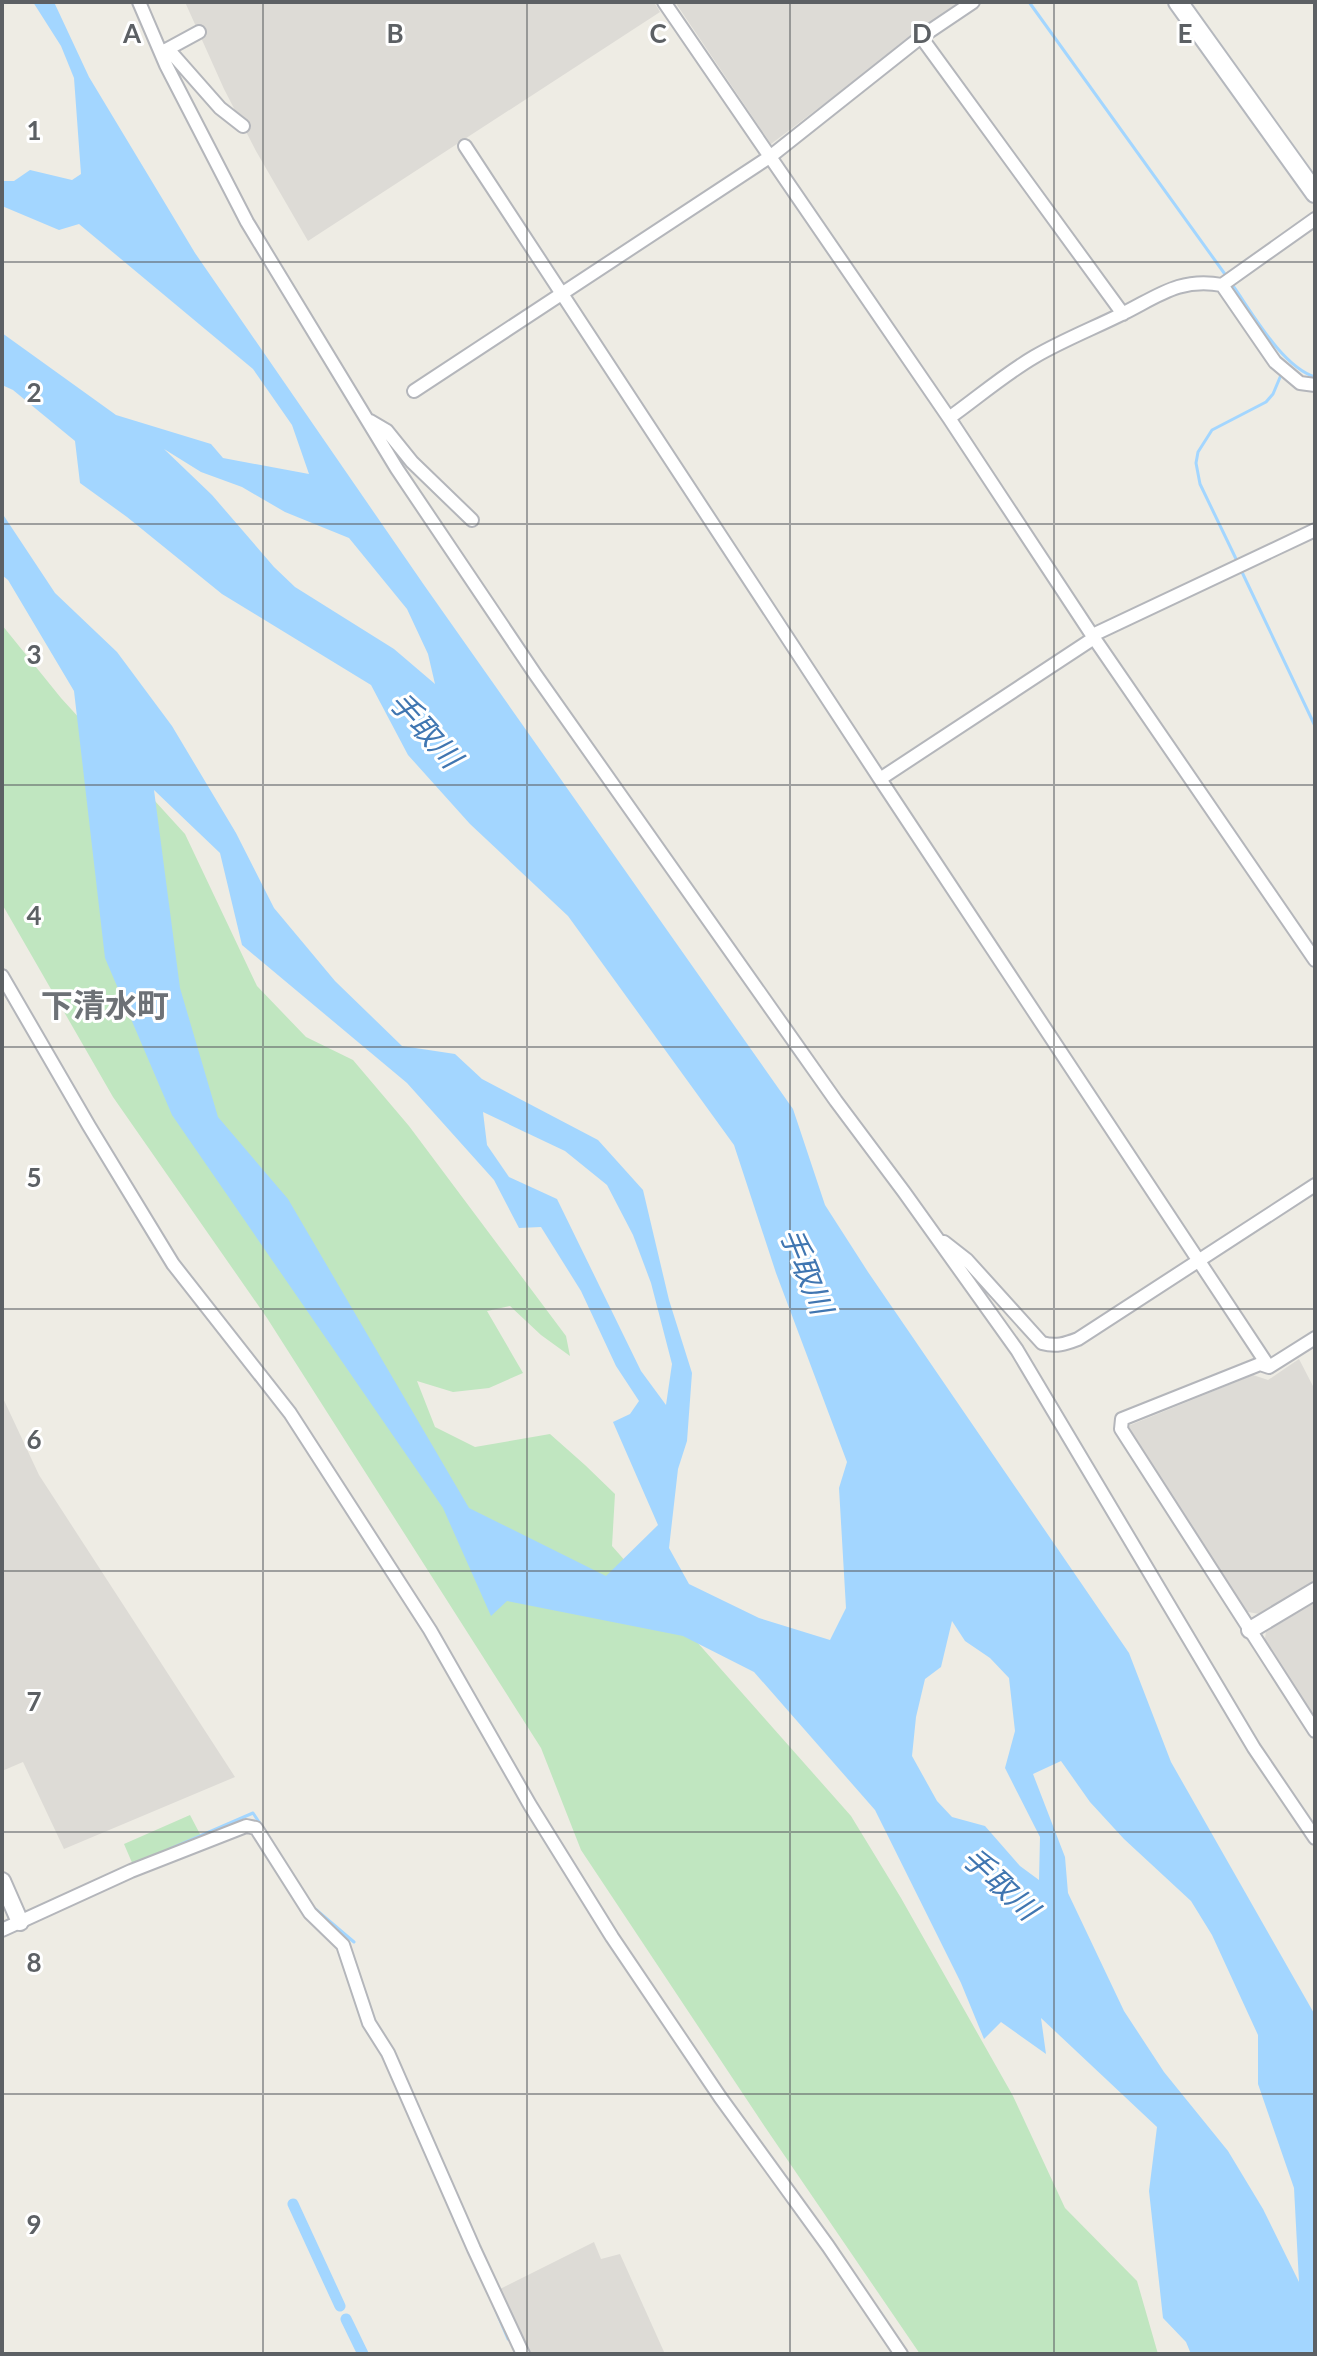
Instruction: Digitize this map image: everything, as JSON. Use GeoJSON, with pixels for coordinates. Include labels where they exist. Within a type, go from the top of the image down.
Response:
{"type":"FeatureCollection","features":[{"type":"Feature","properties":{"kind":"main road"},"geometry":{"type":"LineString","coordinates":[[1178,2],[1315,193]]}},
{"type":"Feature","properties":{"kind":"street"},"geometry":{"type":"LineString","coordinates":[[139,2],[154,40],[220,108],[243,126]]}},
{"type":"Feature","properties":{"kind":"street"},"geometry":{"type":"LineString","coordinates":[[664,2],[1315,960]]}},
{"type":"Feature","properties":{"kind":"street"},"geometry":{"type":"LineString","coordinates":[[414,391],[771,156],[921,37],[973,2]]}},
{"type":"Feature","properties":{"kind":"street"},"geometry":{"type":"LineString","coordinates":[[165,50],[199,32]]}},
{"type":"Feature","properties":{"kind":"street"},"geometry":{"type":"LineString","coordinates":[[921,37],[1123,314]]}},
{"type":"Feature","properties":{"kind":"street"},"geometry":{"type":"LineString","coordinates":[[165,50],[166,65],[247,222],[406,482],[535,674],[817,1075],[1017,1350],[1254,1748],[1315,1838]]}},
{"type":"Feature","properties":{"kind":"street"},"geometry":{"type":"LineString","coordinates":[[465,146],[1269,1367]]}},
{"type":"Feature","properties":{"kind":"street"},"geometry":{"type":"LineString","coordinates":[[949,418],[1031,359],[1182,284],[1226,282],[1315,219]]}},
{"type":"Feature","properties":{"kind":"street"},"geometry":{"type":"LineString","coordinates":[[1226,282],[1275,362],[1300,383],[1315,385]]}},
{"type":"Feature","properties":{"kind":"street"},"geometry":{"type":"LineString","coordinates":[[367,420],[387,431],[412,462],[472,520]]}},
{"type":"Feature","properties":{"kind":"street"},"geometry":{"type":"LineString","coordinates":[[880,779],[1094,638],[1097,633],[1315,530]]}},
{"type":"Feature","properties":{"kind":"street"},"geometry":{"type":"LineString","coordinates":[[2,976],[173,1264],[290,1413],[430,1630],[530,1805],[612,1937],[901,2354]]}},
{"type":"Feature","properties":{"kind":"street"},"geometry":{"type":"LineString","coordinates":[[937,1239],[967,1260],[1042,1343],[1063,1345],[1078,1339],[1315,1185]]}},
{"type":"Feature","properties":{"kind":"street"},"geometry":{"type":"LineString","coordinates":[[1269,1367],[1315,1338]]}},
{"type":"Feature","properties":{"kind":"street"},"geometry":{"type":"LineString","coordinates":[[1269,1367],[1260,1364],[1124,1418],[1121,1429],[1315,1731]]}},
{"type":"Feature","properties":{"kind":"street"},"geometry":{"type":"LineString","coordinates":[[1250,1630],[1315,1591]]}},
{"type":"Feature","properties":{"kind":"street"},"geometry":{"type":"LineString","coordinates":[[2,1930],[131,1871],[246,1826],[256,1828],[310,1913],[343,1945],[369,2023],[388,2053],[523,2354]]}},
{"type":"Feature","properties":{"kind":"street"},"geometry":{"type":"LineString","coordinates":[[2,1881],[20,1922]]}},
{"type":"Feature","properties":{"kind":"shaded area"},"geometry":{"type":"Polygon","coordinates":[[[185,2],[654,2],[660,12],[308,241],[224,89],[185,2]]]}},
{"type":"Feature","properties":{"kind":"shaded area"},"geometry":{"type":"Polygon","coordinates":[[[675,2],[959,2],[771,144],[675,2]]]}},
{"type":"Feature","properties":{"kind":"shaded area"},"geometry":{"type":"Polygon","coordinates":[[[1299,1359],[1315,1390],[1315,1580],[1259,1614],[1243,1611],[1128,1426],[1253,1375],[1268,1380],[1299,1359]]]}},
{"type":"Feature","properties":{"kind":"shaded area"},"geometry":{"type":"Polygon","coordinates":[[[2,1396],[39,1475],[235,1777],[64,1849],[23,1762],[2,1771],[2,1396]]]}},
{"type":"Feature","properties":{"kind":"shaded area"},"geometry":{"type":"Polygon","coordinates":[[[1315,1602],[1315,1723],[1264,1645],[1266,1632],[1315,1602]]]}},
{"type":"Feature","properties":{"kind":"shaded area"},"geometry":{"type":"Polygon","coordinates":[[[594,2242],[601,2259],[620,2254],[665,2354],[530,2354],[500,2289],[594,2242]]]}},
{"type":"Feature","properties":{"kind":"green space"},"geometry":{"type":"Polygon","coordinates":[[[2,625],[61,698],[185,834],[257,986],[306,1037],[353,1060],[409,1126],[566,1336],[570,1356],[541,1335],[510,1306],[487,1311],[523,1373],[489,1388],[453,1392],[417,1381],[435,1427],[475,1447],[550,1434],[615,1494],[612,1546],[851,1816],[1013,2096],[1065,2208],[1137,2281],[1158,2354],[920,2354],[765,2127],[581,1850],[541,1748],[267,1318],[113,1097],[2,904],[2,625]]]}},
{"type":"Feature","properties":{"kind":"green space"},"geometry":{"type":"Polygon","coordinates":[[[190,1815],[201,1836],[133,1865],[124,1844],[190,1815]]]}},
{"type":"Feature","properties":{"kind":"water","name":"手取川"},"geometry":{"type":"Polygon","coordinates":[[[33,2],[54,2],[89,77],[195,253],[424,585],[793,1109],[825,1205],[1129,1653],[1171,1762],[1315,2015],[1315,2354],[1191,2354],[1186,2342],[1163,2318],[1149,2191],[1157,2127],[1041,2018],[1046,2054],[1001,2022],[984,2039],[961,1983],[875,1810],[754,1672],[683,1636],[507,1601],[491,1616],[443,1508],[172,1115],[105,958],[74,691],[8,580],[2,575],[2,513],[55,593],[117,652],[172,726],[236,833],[274,908],[335,981],[402,1046],[455,1054],[482,1079],[598,1140],[643,1190],[669,1300],[692,1373],[687,1441],[678,1469],[669,1548],[689,1584],[759,1618],[830,1640],[846,1608],[839,1488],[847,1462],[776,1273],[734,1145],[568,916],[470,824],[408,755],[371,685],[222,594],[80,483],[75,441],[13,390],[2,385],[2,333],[116,415],[211,444],[223,458],[309,474],[292,425],[253,369],[79,224],[59,230],[2,206],[2,181],[14,181],[30,170],[72,180],[81,174],[74,78],[61,46],[33,2]],[[164,449],[212,495],[295,587],[394,649],[435,684],[428,654],[407,609],[349,538],[285,512],[242,487],[201,472],[164,449]],[[154,790],[180,988],[218,1117],[288,1199],[469,1508],[606,1576],[658,1525],[613,1422],[630,1414],[639,1401],[616,1366],[581,1291],[541,1227],[519,1228],[494,1180],[407,1083],[242,945],[220,853],[154,790]],[[483,1112],[487,1145],[509,1177],[557,1199],[641,1371],[666,1405],[672,1364],[651,1283],[633,1235],[607,1185],[565,1151],[483,1112]],[[952,1621],[941,1667],[925,1679],[916,1717],[912,1756],[937,1801],[952,1817],[985,1826],[1020,1866],[1039,1880],[1040,1837],[1005,1768],[1015,1731],[1009,1678],[990,1658],[965,1641],[952,1621]],[[1061,1761],[1033,1774],[1065,1857],[1068,1893],[1124,2011],[1164,2072],[1228,2151],[1263,2209],[1299,2282],[1294,2188],[1258,2084],[1258,2035],[1212,1935],[1191,1901],[1124,1839],[1090,1802],[1061,1761]]]}},
{"type":"Feature","properties":{"kind":"waterway"},"geometry":{"type":"LineString","coordinates":[[1029,2],[1227,277]]}},
{"type":"Feature","properties":{"kind":"waterway"},"geometry":{"type":"LineString","coordinates":[[1231,283],[1279,350],[1290,362],[1315,377]]}},
{"type":"Feature","properties":{"kind":"waterway"},"geometry":{"type":"LineString","coordinates":[[1238,563],[1200,484],[1196,463],[1198,452],[1212,430],[1266,402],[1281,375]]}},
{"type":"Feature","properties":{"kind":"waterway"},"geometry":{"type":"LineString","coordinates":[[1241,570],[1315,726]]}},
{"type":"Feature","properties":{"kind":"waterway"},"geometry":{"type":"LineString","coordinates":[[170,1849],[253,1813],[263,1828]]}},
{"type":"Feature","properties":{"kind":"waterway"},"geometry":{"type":"LineString","coordinates":[[314,1908],[354,1942]]}},
{"type":"Feature","properties":{"kind":"waterway"},"geometry":{"type":"LineString","coordinates":[[293,2204],[340,2306]]}},
{"type":"Feature","properties":{"kind":"waterway"},"geometry":{"type":"LineString","coordinates":[[491,2299],[508,2339]]}},
{"type":"Feature","properties":{"kind":"waterway"},"geometry":{"type":"LineString","coordinates":[[346,2319],[363,2354]]}},
{"type":"Feature","properties":{"kind":"district","name":"下清水町"},"geometry":{"type":"Point","coordinates":[105,1006]}}]}
